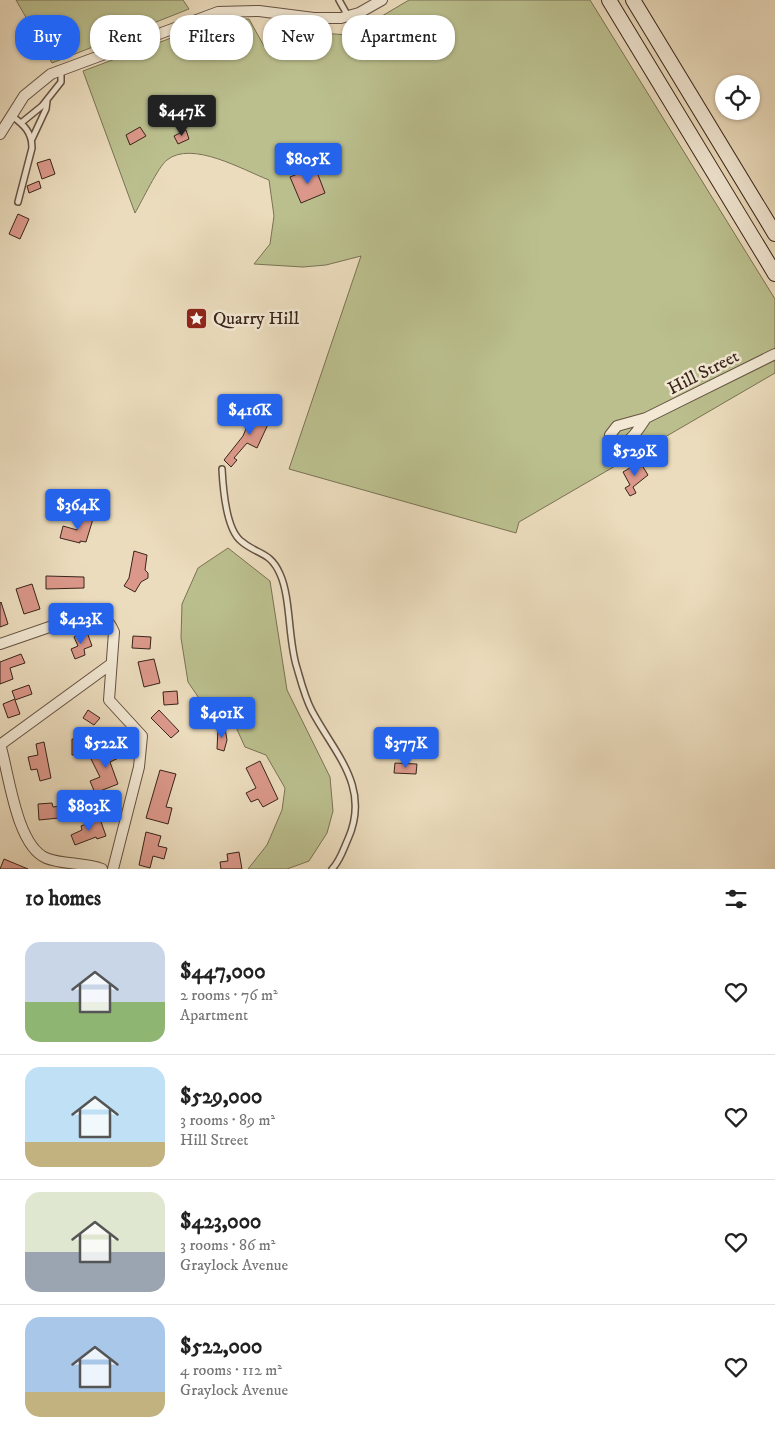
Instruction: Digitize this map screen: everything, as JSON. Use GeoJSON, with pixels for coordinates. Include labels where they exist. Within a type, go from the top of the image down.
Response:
{"type":"FeatureCollection","features":[{"type":"Feature","properties":{"kind":"main road"},"geometry":{"type":"LineString","coordinates":[[609,0],[775,274]]}},
{"type":"Feature","properties":{"kind":"main road"},"geometry":{"type":"LineString","coordinates":[[633,0],[775,234]]}},
{"type":"Feature","properties":{"kind":"street"},"geometry":{"type":"LineString","coordinates":[[352,15],[382,0]]}},
{"type":"Feature","properties":{"kind":"street"},"geometry":{"type":"LineString","coordinates":[[0,134],[24,96],[35,86],[61,70],[218,12],[259,11],[314,18],[342,16]]}},
{"type":"Feature","properties":{"kind":"street","name":"Hill Street"},"geometry":{"type":"LineString","coordinates":[[646,418],[775,354]]}},
{"type":"Feature","properties":{"kind":"street"},"geometry":{"type":"LineString","coordinates":[[0,644],[87,614],[99,614],[110,622],[114,632],[109,700],[142,736],[137,775],[113,869]]}},
{"type":"Feature","properties":{"kind":"street"},"geometry":{"type":"LineString","coordinates":[[102,869],[46,858],[34,851],[21,826],[0,745],[111,664]]}},
{"type":"Feature","properties":{"kind":"lane"},"geometry":{"type":"LineString","coordinates":[[339,0],[347,15]]}},
{"type":"Feature","properties":{"kind":"lane"},"geometry":{"type":"LineString","coordinates":[[21,123],[47,100],[61,82],[61,70]]}},
{"type":"Feature","properties":{"kind":"lane"},"geometry":{"type":"LineString","coordinates":[[18,202],[32,148],[32,139],[46,109],[47,100]]}},
{"type":"Feature","properties":{"kind":"lane"},"geometry":{"type":"LineString","coordinates":[[12,115],[21,123],[32,139]]}},
{"type":"Feature","properties":{"kind":"lane"},"geometry":{"type":"LineString","coordinates":[[222,469],[231,528],[240,541],[274,561],[282,577],[296,665],[311,709],[342,759],[355,790],[356,802],[352,830],[338,863],[332,869]]}},
{"type":"Feature","properties":{"kind":"green space"},"geometry":{"type":"Polygon","coordinates":[[[16,0],[183,0],[189,9],[160,20],[160,15],[90,15],[90,48],[80,52],[80,15],[25,15],[16,0]]]}},
{"type":"Feature","properties":{"kind":"green space"},"geometry":{"type":"Polygon","coordinates":[[[409,0],[590,0],[775,299],[775,373],[519,522],[516,533],[289,469],[361,256],[326,265],[303,267],[254,264],[270,244],[274,216],[269,180],[232,164],[203,155],[190,153],[177,155],[167,160],[135,213],[83,71],[112,60],[160,60],[160,42],[170,38],[170,60],[253,60],[253,26],[263,44],[263,60],[332,60],[332,34],[342,34],[342,60],[455,60],[455,15],[384,15],[409,0]]]}},
{"type":"Feature","properties":{"kind":"green space"},"geometry":{"type":"Polygon","coordinates":[[[228,548],[270,581],[287,690],[330,777],[333,811],[327,833],[309,861],[287,869],[248,869],[267,845],[282,810],[285,788],[266,755],[245,747],[235,725],[207,710],[188,682],[181,638],[182,604],[198,568],[228,548]]]}},
{"type":"Feature","properties":{"kind":"building"},"geometry":{"type":"Polygon","coordinates":[[[140,127],[146,136],[130,145],[126,135],[140,127]]]}},
{"type":"Feature","properties":{"kind":"building"},"geometry":{"type":"Polygon","coordinates":[[[186,130],[189,139],[178,144],[174,136],[186,130]]]}},
{"type":"Feature","properties":{"kind":"building"},"geometry":{"type":"Polygon","coordinates":[[[50,159],[55,174],[42,179],[37,163],[50,159]]]}},
{"type":"Feature","properties":{"kind":"building"},"geometry":{"type":"Polygon","coordinates":[[[315,167],[325,193],[301,203],[290,177],[315,167]]]}},
{"type":"Feature","properties":{"kind":"building"},"geometry":{"type":"Polygon","coordinates":[[[39,181],[41,188],[29,193],[27,186],[39,181]]]}},
{"type":"Feature","properties":{"kind":"building"},"geometry":{"type":"Polygon","coordinates":[[[18,214],[29,219],[20,239],[9,234],[18,214]]]}},
{"type":"Feature","properties":{"kind":"building"},"geometry":{"type":"Polygon","coordinates":[[[253,412],[270,420],[257,448],[247,443],[234,458],[237,460],[231,467],[224,460],[243,436],[253,412]]]}},
{"type":"Feature","properties":{"kind":"building"},"geometry":{"type":"Polygon","coordinates":[[[640,462],[648,475],[633,487],[636,493],[630,496],[625,488],[630,485],[623,472],[640,462]]]}},
{"type":"Feature","properties":{"kind":"building"},"geometry":{"type":"Polygon","coordinates":[[[81,516],[93,519],[86,542],[80,541],[80,543],[60,538],[63,526],[77,530],[81,516]]]}},
{"type":"Feature","properties":{"kind":"building"},"geometry":{"type":"Polygon","coordinates":[[[134,551],[147,555],[145,570],[148,573],[148,578],[141,582],[135,592],[124,586],[129,578],[134,551]]]}},
{"type":"Feature","properties":{"kind":"building"},"geometry":{"type":"Polygon","coordinates":[[[46,576],[84,577],[84,588],[46,589],[46,576]]]}},
{"type":"Feature","properties":{"kind":"building"},"geometry":{"type":"Polygon","coordinates":[[[32,584],[40,609],[24,614],[16,589],[32,584]]]}},
{"type":"Feature","properties":{"kind":"building"},"geometry":{"type":"Polygon","coordinates":[[[0,603],[8,624],[0,627],[0,603]]]}},
{"type":"Feature","properties":{"kind":"building"},"geometry":{"type":"Polygon","coordinates":[[[87,632],[92,646],[84,649],[85,655],[75,659],[71,649],[78,646],[74,637],[87,632]]]}},
{"type":"Feature","properties":{"kind":"building"},"geometry":{"type":"Polygon","coordinates":[[[133,636],[151,637],[150,649],[132,648],[133,636]]]}},
{"type":"Feature","properties":{"kind":"building"},"geometry":{"type":"Polygon","coordinates":[[[21,654],[25,663],[10,668],[13,679],[0,684],[0,662],[21,654]]]}},
{"type":"Feature","properties":{"kind":"building"},"geometry":{"type":"Polygon","coordinates":[[[154,659],[160,683],[144,687],[138,662],[154,659]]]}},
{"type":"Feature","properties":{"kind":"building"},"geometry":{"type":"Polygon","coordinates":[[[29,685],[32,694],[15,700],[20,714],[8,718],[3,704],[15,699],[12,691],[29,685]]]}},
{"type":"Feature","properties":{"kind":"building"},"geometry":{"type":"Polygon","coordinates":[[[177,691],[178,704],[164,705],[163,692],[177,691]]]}},
{"type":"Feature","properties":{"kind":"building"},"geometry":{"type":"Polygon","coordinates":[[[88,710],[100,718],[94,725],[83,718],[88,710]]]}},
{"type":"Feature","properties":{"kind":"building"},"geometry":{"type":"Polygon","coordinates":[[[159,710],[179,731],[171,738],[151,718],[159,710]]]}},
{"type":"Feature","properties":{"kind":"building"},"geometry":{"type":"Polygon","coordinates":[[[218,728],[225,728],[227,740],[224,751],[217,749],[218,728]]]}},
{"type":"Feature","properties":{"kind":"building"},"geometry":{"type":"Polygon","coordinates":[[[72,739],[86,740],[85,755],[72,755],[72,739]]]}},
{"type":"Feature","properties":{"kind":"building"},"geometry":{"type":"Polygon","coordinates":[[[44,742],[51,778],[40,781],[37,769],[31,770],[28,757],[38,755],[36,744],[44,742]]]}},
{"type":"Feature","properties":{"kind":"building"},"geometry":{"type":"Polygon","coordinates":[[[119,744],[125,755],[110,762],[118,784],[95,793],[90,781],[100,777],[91,759],[119,744]]]}},
{"type":"Feature","properties":{"kind":"building"},"geometry":{"type":"Polygon","coordinates":[[[260,761],[278,799],[263,807],[258,799],[251,802],[246,793],[256,788],[246,768],[260,761]]]}},
{"type":"Feature","properties":{"kind":"building"},"geometry":{"type":"Polygon","coordinates":[[[395,763],[417,764],[416,774],[394,773],[395,763]]]}},
{"type":"Feature","properties":{"kind":"building"},"geometry":{"type":"Polygon","coordinates":[[[160,770],[176,774],[166,807],[172,808],[168,824],[146,818],[160,770]]]}},
{"type":"Feature","properties":{"kind":"building"},"geometry":{"type":"Polygon","coordinates":[[[52,803],[53,807],[68,805],[69,817],[39,820],[38,804],[52,803]]]}},
{"type":"Feature","properties":{"kind":"building"},"geometry":{"type":"Polygon","coordinates":[[[100,819],[106,836],[97,839],[96,837],[75,845],[71,835],[82,830],[81,826],[100,819]]]}},
{"type":"Feature","properties":{"kind":"building"},"geometry":{"type":"Polygon","coordinates":[[[146,832],[161,836],[158,846],[167,848],[164,859],[153,856],[150,868],[139,865],[146,832]]]}},
{"type":"Feature","properties":{"kind":"building"},"geometry":{"type":"Polygon","coordinates":[[[239,852],[242,869],[221,869],[220,862],[228,861],[227,854],[239,852]]]}},
{"type":"Feature","properties":{"kind":"building"},"geometry":{"type":"Polygon","coordinates":[[[4,859],[28,869],[0,869],[4,859]]]}},
{"type":"Feature","properties":{"kind":"place","name":"Quarry Hill"},"geometry":{"type":"Point","coordinates":[197,318]}}]}
